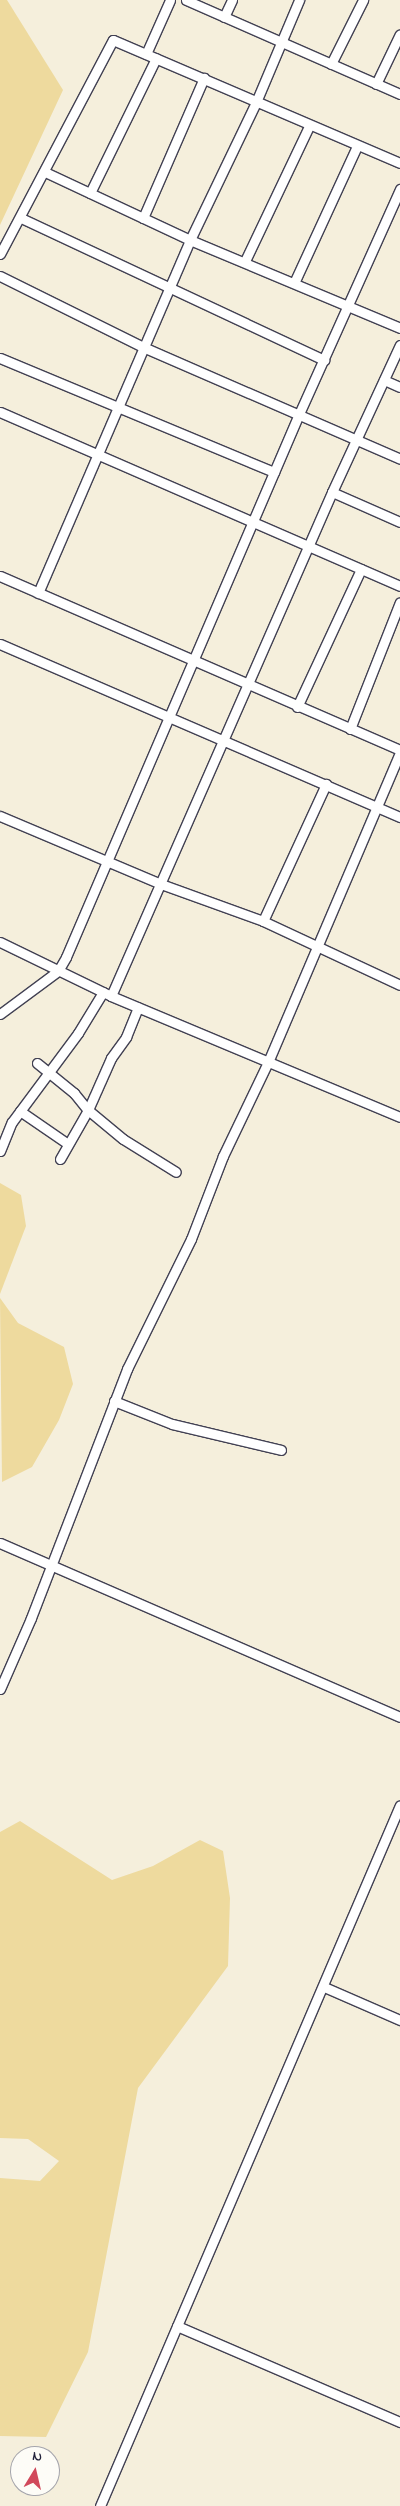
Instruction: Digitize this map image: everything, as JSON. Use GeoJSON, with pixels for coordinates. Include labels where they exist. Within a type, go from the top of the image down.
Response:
{"type":"FeatureCollection","features":[{"type":"Feature","properties":{"kind":"street"},"geometry":{"type":"LineString","coordinates":[[146,54],[170,0]]}},
{"type":"Feature","properties":{"kind":"street"},"geometry":{"type":"LineString","coordinates":[[186,0],[400,94]]}},
{"type":"Feature","properties":{"kind":"street"},"geometry":{"type":"LineString","coordinates":[[224,17],[232,0]]}},
{"type":"Feature","properties":{"kind":"street"},"geometry":{"type":"LineString","coordinates":[[38,593],[190,240],[256,102],[299,0]]}},
{"type":"Feature","properties":{"kind":"street"},"geometry":{"type":"LineString","coordinates":[[331,64],[362,0]]}},
{"type":"Feature","properties":{"kind":"street"},"geometry":{"type":"LineString","coordinates":[[376,84],[400,34]]}},
{"type":"Feature","properties":{"kind":"street"},"geometry":{"type":"LineString","coordinates":[[0,254],[21,218],[108,43],[118,40],[309,126],[400,163]]}},
{"type":"Feature","properties":{"kind":"street"},"geometry":{"type":"LineString","coordinates":[[90,192],[156,58]]}},
{"type":"Feature","properties":{"kind":"street"},"geometry":{"type":"LineString","coordinates":[[142,218],[204,78]]}},
{"type":"Feature","properties":{"kind":"street"},"geometry":{"type":"LineString","coordinates":[[245,261],[309,126]]}},
{"type":"Feature","properties":{"kind":"street"},"geometry":{"type":"LineString","coordinates":[[294,283],[357,146]]}},
{"type":"Feature","properties":{"kind":"street"},"geometry":{"type":"LineString","coordinates":[[44,172],[190,240],[245,261],[400,328]]}},
{"type":"Feature","properties":{"kind":"street"},"geometry":{"type":"LineString","coordinates":[[0,1014],[58,971],[299,414],[400,189]]}},
{"type":"Feature","properties":{"kind":"street"},"geometry":{"type":"LineString","coordinates":[[21,218],[169,290],[324,360]]}},
{"type":"Feature","properties":{"kind":"street"},"geometry":{"type":"LineString","coordinates":[[0,276],[143,347],[400,459]]}},
{"type":"Feature","properties":{"kind":"street"},"geometry":{"type":"LineString","coordinates":[[0,1151],[20,1111],[50,1074],[107,994],[161,884],[332,492],[358,441],[400,345]]}},
{"type":"Feature","properties":{"kind":"street"},"geometry":{"type":"LineString","coordinates":[[0,358],[274,472]]}},
{"type":"Feature","properties":{"kind":"street"},"geometry":{"type":"LineString","coordinates":[[384,380],[400,388]]}},
{"type":"Feature","properties":{"kind":"street"},"geometry":{"type":"LineString","coordinates":[[0,412],[400,586]]}},
{"type":"Feature","properties":{"kind":"street"},"geometry":{"type":"LineString","coordinates":[[332,492],[400,522]]}},
{"type":"Feature","properties":{"kind":"street"},"geometry":{"type":"LineString","coordinates":[[297,707],[361,569]]}},
{"type":"Feature","properties":{"kind":"street"},"geometry":{"type":"LineString","coordinates":[[0,576],[400,752],[379,807],[268,1062],[222,1156],[191,1240],[126,1369],[0,1689]]}},
{"type":"Feature","properties":{"kind":"street"},"geometry":{"type":"LineString","coordinates":[[350,729],[400,602]]}},
{"type":"Feature","properties":{"kind":"street"},"geometry":{"type":"LineString","coordinates":[[0,644],[400,817]]}},
{"type":"Feature","properties":{"kind":"street"},"geometry":{"type":"LineString","coordinates":[[263,921],[326,784]]}},
{"type":"Feature","properties":{"kind":"street"},"geometry":{"type":"LineString","coordinates":[[0,816],[161,884],[263,921],[400,985]]}},
{"type":"Feature","properties":{"kind":"street"},"geometry":{"type":"LineString","coordinates":[[0,942],[107,994],[400,1117]]}},
{"type":"Feature","properties":{"kind":"street"},"geometry":{"type":"LineString","coordinates":[[60,1159],[88,1110],[111,1058],[126,1037],[138,1007]]}},
{"type":"Feature","properties":{"kind":"street"},"geometry":{"type":"LineString","coordinates":[[37,1063],[74,1093],[88,1110],[122,1139],[176,1172]]}},
{"type":"Feature","properties":{"kind":"street"},"geometry":{"type":"LineString","coordinates":[[20,1111],[68,1144]]}},
{"type":"Feature","properties":{"kind":"street"},"geometry":{"type":"LineString","coordinates":[[114,1401],[172,1424],[281,1450]]}},
{"type":"Feature","properties":{"kind":"street"},"geometry":{"type":"LineString","coordinates":[[0,1544],[400,1717]]}},
{"type":"Feature","properties":{"kind":"street"},"geometry":{"type":"LineString","coordinates":[[100,2506],[324,1987],[400,1805]]}},
{"type":"Feature","properties":{"kind":"street"},"geometry":{"type":"LineString","coordinates":[[324,1987],[400,2020]]}},
{"type":"Feature","properties":{"kind":"street"},"geometry":{"type":"LineString","coordinates":[[177,2326],[400,2422]]}},
{"type":"Feature","properties":{"kind":"sand"},"geometry":{"type":"Polygon","coordinates":[[[0,0],[7,0],[63,90],[0,225],[0,0]]]}},
{"type":"Feature","properties":{"kind":"sand"},"geometry":{"type":"Polygon","coordinates":[[[0,1183],[21,1195],[26,1226],[0,1294],[0,1183]]]}},
{"type":"Feature","properties":{"kind":"sand"},"geometry":{"type":"Polygon","coordinates":[[[0,1298],[18,1323],[64,1347],[73,1384],[59,1420],[32,1467],[2,1482],[0,1298]]]}},
{"type":"Feature","properties":{"kind":"sand"},"geometry":{"type":"Polygon","coordinates":[[[20,1821],[112,1880],[153,1866],[200,1840],[223,1851],[230,1898],[228,1966],[138,2088],[88,2352],[46,2437],[0,2436],[0,2178],[40,2181],[59,2161],[28,2139],[0,2138],[0,1832],[20,1821]]]}}]}
